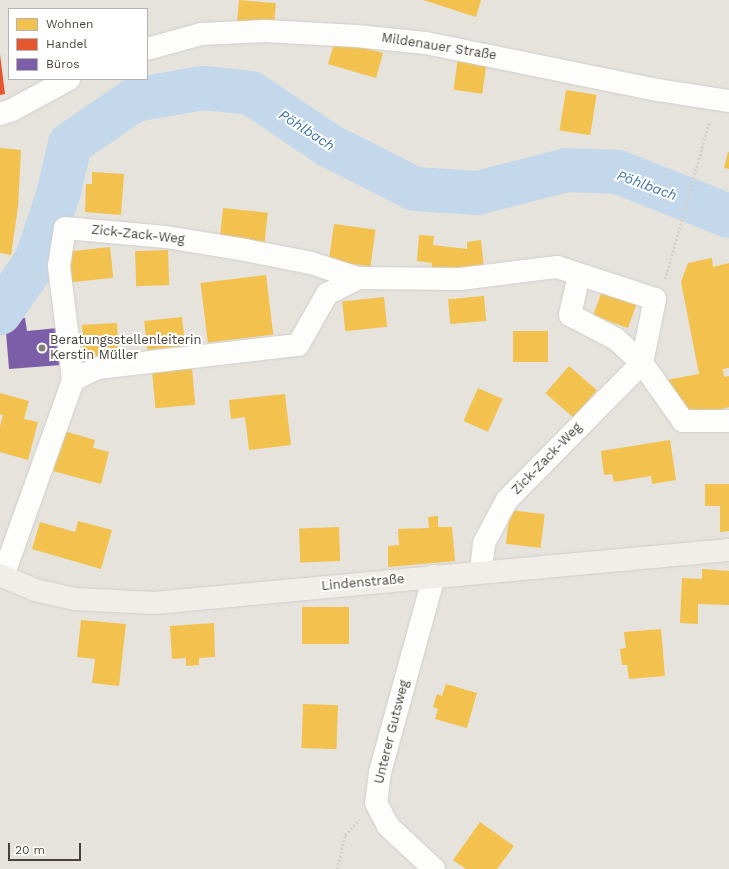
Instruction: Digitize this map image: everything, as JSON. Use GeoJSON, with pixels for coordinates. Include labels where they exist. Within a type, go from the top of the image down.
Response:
{"type":"FeatureCollection","features":[{"type":"Feature","properties":{"kind":"main road","name":"Lindenstraße"},"geometry":{"type":"LineString","coordinates":[[1,576],[35,590],[75,599],[154,603],[729,550]]}},
{"type":"Feature","properties":{"kind":"street","name":"Mildenauer Straße"},"geometry":{"type":"LineString","coordinates":[[148,49],[201,34],[266,31],[356,36],[426,43],[658,90],[722,99]]}},
{"type":"Feature","properties":{"kind":"street"},"geometry":{"type":"LineString","coordinates":[[0,114],[12,110],[67,80]]}},
{"type":"Feature","properties":{"kind":"street","name":"Zick-Zack-Weg"},"geometry":{"type":"LineString","coordinates":[[1,576],[73,380],[59,266],[65,228],[166,237],[245,250],[311,263],[358,278],[460,279],[557,268],[655,299]]}},
{"type":"Feature","properties":{"kind":"street"},"geometry":{"type":"LineString","coordinates":[[579,275],[570,316],[616,339],[642,363],[683,420],[729,421]]}},
{"type":"Feature","properties":{"kind":"street","name":"Zick-Zack-Weg"},"geometry":{"type":"LineString","coordinates":[[73,380],[98,368],[298,345],[327,294],[358,278]]}},
{"type":"Feature","properties":{"kind":"street"},"geometry":{"type":"LineString","coordinates":[[642,363],[655,299]]}},
{"type":"Feature","properties":{"kind":"street","name":"Zick-Zack-Weg"},"geometry":{"type":"LineString","coordinates":[[481,572],[484,543],[507,500],[642,363]]}},
{"type":"Feature","properties":{"kind":"street","name":"Unterer Gutsweg"},"geometry":{"type":"LineString","coordinates":[[434,576],[380,772],[376,803],[388,826],[434,869]]}},
{"type":"Feature","properties":{"kind":"path"},"geometry":{"type":"LineString","coordinates":[[655,299],[667,273],[676,234],[722,99]]}},
{"type":"Feature","properties":{"kind":"path"},"geometry":{"type":"LineString","coordinates":[[337,869],[345,834],[376,803]]}},
{"type":"Feature","properties":{"kind":"shaded area"},"geometry":{"type":"Polygon","coordinates":[[[0,0],[729,0],[729,869],[0,869],[0,0]]]}},
{"type":"Feature","properties":{"kind":"building: Wohnen"},"geometry":{"type":"Polygon","coordinates":[[[239,0],[276,3],[274,24],[237,21],[239,0]]]}},
{"type":"Feature","properties":{"kind":"building: Wohnen"},"geometry":{"type":"Polygon","coordinates":[[[423,0],[481,0],[476,17],[423,0]]]}},
{"type":"Feature","properties":{"kind":"building: Wohnen"},"geometry":{"type":"Polygon","coordinates":[[[334,44],[349,44],[383,53],[376,78],[328,64],[334,44]]]}},
{"type":"Feature","properties":{"kind":"building: Wohnen"},"geometry":{"type":"Polygon","coordinates":[[[458,58],[487,62],[482,94],[454,90],[458,58]]]}},
{"type":"Feature","properties":{"kind":"building: Wohnen"},"geometry":{"type":"Polygon","coordinates":[[[566,90],[597,95],[590,135],[560,130],[566,90]]]}},
{"type":"Feature","properties":{"kind":"building: Wohnen"},"geometry":{"type":"Polygon","coordinates":[[[0,148],[21,150],[18,207],[11,255],[0,253],[0,148]]]}},
{"type":"Feature","properties":{"kind":"building: Wohnen"},"geometry":{"type":"Polygon","coordinates":[[[729,152],[729,169],[724,168],[729,152]]]}},
{"type":"Feature","properties":{"kind":"building: Wohnen"},"geometry":{"type":"Polygon","coordinates":[[[92,172],[124,174],[121,215],[85,212],[86,184],[92,184],[92,172]]]}},
{"type":"Feature","properties":{"kind":"building: Wohnen"},"geometry":{"type":"Polygon","coordinates":[[[223,208],[268,213],[264,245],[220,240],[223,208]]]}},
{"type":"Feature","properties":{"kind":"building: Wohnen"},"geometry":{"type":"Polygon","coordinates":[[[334,224],[376,230],[370,266],[329,261],[334,224]]]}},
{"type":"Feature","properties":{"kind":"building: Wohnen"},"geometry":{"type":"Polygon","coordinates":[[[419,235],[434,236],[433,245],[467,249],[467,242],[481,240],[484,268],[431,269],[432,263],[417,261],[419,235]]]}},
{"type":"Feature","properties":{"kind":"building: Wohnen"},"geometry":{"type":"Polygon","coordinates":[[[110,247],[113,278],[71,282],[68,251],[110,247]]]}},
{"type":"Feature","properties":{"kind":"building: Wohnen"},"geometry":{"type":"Polygon","coordinates":[[[168,250],[169,285],[136,286],[135,251],[168,250]]]}},
{"type":"Feature","properties":{"kind":"building: Wohnen"},"geometry":{"type":"Polygon","coordinates":[[[712,258],[713,267],[729,263],[729,368],[723,369],[724,377],[729,376],[729,407],[693,419],[690,410],[681,412],[666,380],[699,374],[681,282],[688,263],[712,258]]]}},
{"type":"Feature","properties":{"kind":"building: Wohnen"},"geometry":{"type":"Polygon","coordinates":[[[266,275],[273,335],[208,343],[200,283],[266,275]]]}},
{"type":"Feature","properties":{"kind":"building: Wohnen"},"geometry":{"type":"Polygon","coordinates":[[[602,291],[637,304],[628,328],[593,315],[602,291]]]}},
{"type":"Feature","properties":{"kind":"building: Wohnen"},"geometry":{"type":"Polygon","coordinates":[[[484,296],[486,321],[450,324],[448,299],[484,296]]]}},
{"type":"Feature","properties":{"kind":"building: Wohnen"},"geometry":{"type":"Polygon","coordinates":[[[384,297],[387,327],[345,331],[342,301],[384,297]]]}},
{"type":"Feature","properties":{"kind":"building: Wohnen"},"geometry":{"type":"Polygon","coordinates":[[[182,317],[185,346],[147,350],[144,321],[182,317]]]}},
{"type":"Feature","properties":{"kind":"building: Wohnen"},"geometry":{"type":"Polygon","coordinates":[[[117,323],[119,356],[84,358],[82,325],[117,323]]]}},
{"type":"Feature","properties":{"kind":"building: Wohnen"},"geometry":{"type":"Polygon","coordinates":[[[513,331],[548,331],[548,362],[513,362],[513,331]]]}},
{"type":"Feature","properties":{"kind":"building: Wohnen"},"geometry":{"type":"Polygon","coordinates":[[[569,366],[597,390],[573,417],[545,393],[569,366]]]}},
{"type":"Feature","properties":{"kind":"building: Wohnen"},"geometry":{"type":"Polygon","coordinates":[[[192,368],[195,405],[155,408],[152,371],[192,368]]]}},
{"type":"Feature","properties":{"kind":"building: Wohnen"},"geometry":{"type":"Polygon","coordinates":[[[478,388],[503,399],[488,432],[463,421],[478,388]]]}},
{"type":"Feature","properties":{"kind":"building: Wohnen"},"geometry":{"type":"Polygon","coordinates":[[[0,393],[29,401],[24,419],[38,422],[28,460],[0,452],[0,427],[3,415],[0,414],[0,393]]]}},
{"type":"Feature","properties":{"kind":"building: Wohnen"},"geometry":{"type":"Polygon","coordinates":[[[285,394],[291,445],[249,450],[245,417],[231,419],[229,400],[285,394]]]}},
{"type":"Feature","properties":{"kind":"building: Wohnen"},"geometry":{"type":"Polygon","coordinates":[[[64,431],[95,440],[93,448],[109,452],[101,484],[53,471],[64,431]]]}},
{"type":"Feature","properties":{"kind":"building: Wohnen"},"geometry":{"type":"Polygon","coordinates":[[[670,440],[676,480],[652,484],[651,476],[614,482],[612,474],[604,475],[601,451],[670,440]]]}},
{"type":"Feature","properties":{"kind":"building: Wohnen"},"geometry":{"type":"Polygon","coordinates":[[[705,484],[729,484],[729,531],[720,532],[720,506],[705,506],[705,484]]]}},
{"type":"Feature","properties":{"kind":"building: Wohnen"},"geometry":{"type":"Polygon","coordinates":[[[510,510],[545,514],[541,548],[506,544],[510,510]]]}},
{"type":"Feature","properties":{"kind":"building: Wohnen"},"geometry":{"type":"Polygon","coordinates":[[[438,516],[438,527],[452,527],[455,561],[388,567],[388,546],[399,545],[398,529],[429,528],[428,517],[438,516]]]}},
{"type":"Feature","properties":{"kind":"building: Wohnen"},"geometry":{"type":"Polygon","coordinates":[[[78,521],[112,530],[101,569],[32,549],[40,522],[75,532],[78,521]]]}},
{"type":"Feature","properties":{"kind":"building: Wohnen"},"geometry":{"type":"Polygon","coordinates":[[[339,527],[340,561],[300,562],[299,528],[339,527]]]}},
{"type":"Feature","properties":{"kind":"building: Wohnen"},"geometry":{"type":"Polygon","coordinates":[[[702,569],[729,571],[729,605],[698,604],[698,624],[680,623],[682,578],[702,579],[702,569]]]}},
{"type":"Feature","properties":{"kind":"building: Wohnen"},"geometry":{"type":"Polygon","coordinates":[[[302,607],[349,607],[349,644],[302,644],[302,607]]]}},
{"type":"Feature","properties":{"kind":"building: Wohnen"},"geometry":{"type":"Polygon","coordinates":[[[81,620],[126,624],[119,686],[92,683],[95,659],[77,657],[81,620]]]}},
{"type":"Feature","properties":{"kind":"building: Wohnen"},"geometry":{"type":"Polygon","coordinates":[[[214,623],[215,657],[199,658],[199,665],[186,666],[186,658],[172,659],[170,626],[214,623]]]}},
{"type":"Feature","properties":{"kind":"building: Wohnen"},"geometry":{"type":"Polygon","coordinates":[[[661,629],[665,676],[629,679],[627,665],[622,665],[620,649],[626,648],[624,632],[661,629]]]}},
{"type":"Feature","properties":{"kind":"building: Wohnen"},"geometry":{"type":"Polygon","coordinates":[[[446,684],[477,693],[467,728],[435,719],[438,709],[433,707],[437,694],[442,696],[446,684]]]}},
{"type":"Feature","properties":{"kind":"building: Wohnen"},"geometry":{"type":"Polygon","coordinates":[[[303,704],[338,705],[336,749],[301,748],[303,704]]]}},
{"type":"Feature","properties":{"kind":"building: Wohnen"},"geometry":{"type":"Polygon","coordinates":[[[480,822],[514,846],[497,869],[466,869],[453,860],[480,822]]]}},
{"type":"Feature","properties":{"kind":"building: Handel"},"geometry":{"type":"Polygon","coordinates":[[[0,54],[5,94],[0,95],[0,54]]]}},
{"type":"Feature","properties":{"kind":"building: Büros"},"geometry":{"type":"Polygon","coordinates":[[[25,318],[27,331],[58,328],[61,365],[9,369],[5,320],[25,318]]]}},
{"type":"Feature","properties":{"kind":"waterway","name":"Pöhlbach"},"geometry":{"type":"LineString","coordinates":[[0,313],[36,261],[58,195],[70,144],[134,100],[203,88],[251,93],[330,146],[415,189],[477,193],[567,170],[618,172],[729,216]]}},
{"type":"Feature","properties":{"kind":"place","name":"Beratungsstellenleiterin Kerstin Müller"},"geometry":{"type":"Point","coordinates":[42,348]}}]}
